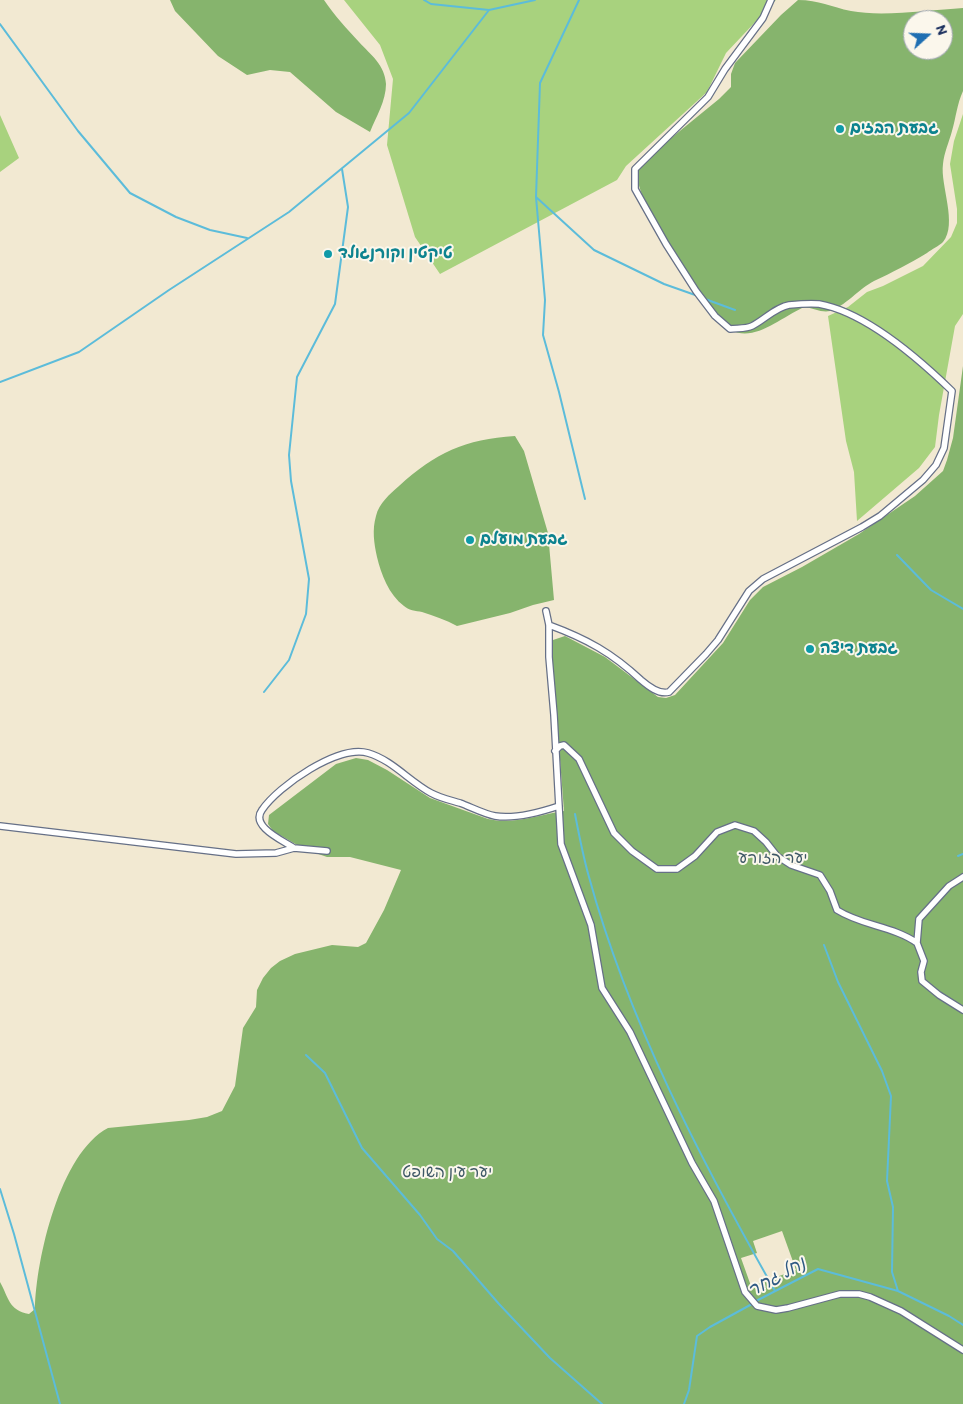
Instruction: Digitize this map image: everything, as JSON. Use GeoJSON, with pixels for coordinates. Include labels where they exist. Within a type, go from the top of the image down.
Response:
{"type":"FeatureCollection","features":[{"type":"Feature","properties":{"kind":"street"},"geometry":{"type":"LineString","coordinates":[[549,625],[594,644],[618,659],[646,684],[659,692],[669,692],[718,640],[749,591],[763,579],[880,516],[923,480],[936,465],[944,448],[952,392],[915,358],[867,324],[840,310],[819,304],[786,306],[750,327],[730,329],[715,316],[696,291],[635,189],[635,169],[708,98],[725,69],[763,18],[771,0]]}},
{"type":"Feature","properties":{"kind":"street"},"geometry":{"type":"LineString","coordinates":[[546,612],[549,625],[549,657],[561,844],[591,924],[602,988],[630,1032],[692,1163],[714,1200],[743,1285],[757,1306],[776,1310],[840,1294],[859,1294],[870,1297],[901,1311],[963,1350]]}},
{"type":"Feature","properties":{"kind":"street"},"geometry":{"type":"LineString","coordinates":[[555,751],[560,746],[564,746],[579,759],[614,833],[632,851],[658,868],[677,869],[695,856],[717,832],[734,825],[754,831],[778,856],[791,865],[820,875],[830,891],[836,910],[857,920],[898,932],[918,943]]}},
{"type":"Feature","properties":{"kind":"street"},"geometry":{"type":"LineString","coordinates":[[294,848],[264,828],[259,819],[260,812],[278,793],[310,769],[343,753],[354,751],[366,752],[380,757],[432,793],[496,816],[520,815],[559,806]]}},
{"type":"Feature","properties":{"kind":"street"},"geometry":{"type":"LineString","coordinates":[[0,826],[236,854],[276,853],[294,848],[327,851]]}},
{"type":"Feature","properties":{"kind":"street"},"geometry":{"type":"LineString","coordinates":[[963,878],[949,886],[919,919],[918,943],[924,961],[921,972],[922,981],[939,995],[963,1010]]}},
{"type":"Feature","properties":{"kind":"green space"},"geometry":{"type":"Polygon","coordinates":[[[170,0],[324,0],[341,22],[377,61],[383,71],[386,90],[370,132],[336,112],[290,72],[270,70],[247,75],[218,56],[175,11],[170,0]]]}},
{"type":"Feature","properties":{"kind":"green space"},"geometry":{"type":"Polygon","coordinates":[[[344,0],[776,0],[726,53],[707,92],[626,166],[617,180],[440,274],[415,237],[387,145],[393,79],[380,45],[344,0]]]}},
{"type":"Feature","properties":{"kind":"green space"},"geometry":{"type":"Polygon","coordinates":[[[798,0],[819,2],[863,13],[903,12],[903,60],[953,60],[953,10],[934,10],[963,8],[963,91],[944,156],[943,173],[949,225],[943,242],[914,261],[869,284],[846,302],[830,311],[804,307],[761,330],[750,333],[739,333],[728,329],[717,321],[658,228],[640,190],[638,174],[646,159],[731,87],[731,74],[735,63],[798,0]]]}},
{"type":"Feature","properties":{"kind":"green space"},"geometry":{"type":"Polygon","coordinates":[[[963,114],[963,314],[955,326],[935,447],[919,468],[857,521],[854,472],[846,441],[828,316],[848,307],[867,292],[923,266],[951,237],[957,223],[957,209],[950,164],[954,141],[963,114]]]}},
{"type":"Feature","properties":{"kind":"green space"},"geometry":{"type":"Polygon","coordinates":[[[0,115],[19,158],[0,172],[0,115]]]}},
{"type":"Feature","properties":{"kind":"green space"},"geometry":{"type":"Polygon","coordinates":[[[963,366],[963,1404],[0,1404],[0,1282],[10,1302],[17,1310],[29,1314],[35,1309],[36,1288],[46,1236],[64,1183],[76,1160],[91,1141],[108,1128],[189,1120],[207,1117],[222,1111],[235,1086],[243,1028],[256,1007],[257,990],[271,968],[280,961],[295,954],[332,945],[358,947],[366,943],[384,910],[401,870],[350,857],[327,857],[304,849],[273,831],[268,824],[269,815],[336,764],[356,758],[368,760],[387,770],[430,798],[488,819],[498,821],[517,820],[564,811],[552,656],[553,640],[565,636],[605,657],[658,697],[666,698],[675,695],[723,643],[750,600],[763,587],[859,534],[915,496],[943,471],[953,438],[963,366]],[[782,1231],[753,1241],[757,1253],[741,1258],[751,1286],[796,1270],[782,1231]]]}},
{"type":"Feature","properties":{"kind":"green space"},"geometry":{"type":"Polygon","coordinates":[[[515,436],[524,451],[548,533],[554,600],[457,626],[406,607],[394,596],[383,577],[375,547],[375,521],[382,503],[412,474],[438,456],[481,440],[515,436]]]}},
{"type":"Feature","properties":{"kind":"waterway"},"geometry":{"type":"LineString","coordinates":[[424,0],[431,4],[489,10],[535,0]]}},
{"type":"Feature","properties":{"kind":"waterway"},"geometry":{"type":"LineString","coordinates":[[579,0],[540,83],[536,197],[545,300],[543,335],[585,499]]}},
{"type":"Feature","properties":{"kind":"waterway"},"geometry":{"type":"LineString","coordinates":[[0,382],[79,352],[169,290],[289,212],[409,113],[489,10]]}},
{"type":"Feature","properties":{"kind":"waterway"},"geometry":{"type":"LineString","coordinates":[[0,24],[78,131],[130,193],[176,217],[210,230],[247,238]]}},
{"type":"Feature","properties":{"kind":"waterway"},"geometry":{"type":"LineString","coordinates":[[264,692],[289,660],[306,614],[309,579],[291,481],[289,455],[297,377],[335,304],[348,207],[342,169]]}},
{"type":"Feature","properties":{"kind":"waterway"},"geometry":{"type":"LineString","coordinates":[[536,197],[594,250],[664,284],[698,296]]}},
{"type":"Feature","properties":{"kind":"waterway"},"geometry":{"type":"LineString","coordinates":[[705,299],[735,310]]}},
{"type":"Feature","properties":{"kind":"waterway"},"geometry":{"type":"LineString","coordinates":[[897,555],[931,590],[963,609]]}},
{"type":"Feature","properties":{"kind":"waterway"},"geometry":{"type":"LineString","coordinates":[[575,814],[581,846],[605,931],[646,1038],[669,1090],[720,1192],[775,1291]]}},
{"type":"Feature","properties":{"kind":"waterway"},"geometry":{"type":"LineString","coordinates":[[958,856],[963,854]]}},
{"type":"Feature","properties":{"kind":"waterway"},"geometry":{"type":"LineString","coordinates":[[824,945],[838,982],[882,1071],[891,1096],[887,1181],[893,1207],[892,1272],[898,1291]]}},
{"type":"Feature","properties":{"kind":"waterway"},"geometry":{"type":"LineString","coordinates":[[306,1055],[325,1073],[362,1148],[420,1215],[437,1239],[453,1251],[499,1304],[550,1358],[602,1404]]}},
{"type":"Feature","properties":{"kind":"waterway"},"geometry":{"type":"LineString","coordinates":[[0,1189],[60,1404]]}},
{"type":"Feature","properties":{"kind":"waterway","name":"נחל גחר"},"geometry":{"type":"LineString","coordinates":[[756,1301],[818,1269],[898,1291],[963,1325]]}},
{"type":"Feature","properties":{"kind":"waterway","name":"נחל גחר"},"geometry":{"type":"LineString","coordinates":[[684,1404],[689,1390],[697,1336],[752,1304]]}},
{"type":"Feature","properties":{"kind":"place","name":"גבעת הבזים"},"geometry":{"type":"Point","coordinates":[840,129]}},
{"type":"Feature","properties":{"kind":"place","name":"טיקטין וקורנגולד"},"geometry":{"type":"Point","coordinates":[328,254]}},
{"type":"Feature","properties":{"kind":"place","name":"גבעת מועלם"},"geometry":{"type":"Point","coordinates":[470,540]}},
{"type":"Feature","properties":{"kind":"place","name":"גבעת דיצה"},"geometry":{"type":"Point","coordinates":[810,649]}},
{"type":"Feature","properties":{"kind":"park label","name":"יער הזורע"},"geometry":{"type":"Point","coordinates":[773,859]}},
{"type":"Feature","properties":{"kind":"park label","name":"יער עין השופט"},"geometry":{"type":"Point","coordinates":[447,1173]}}]}
